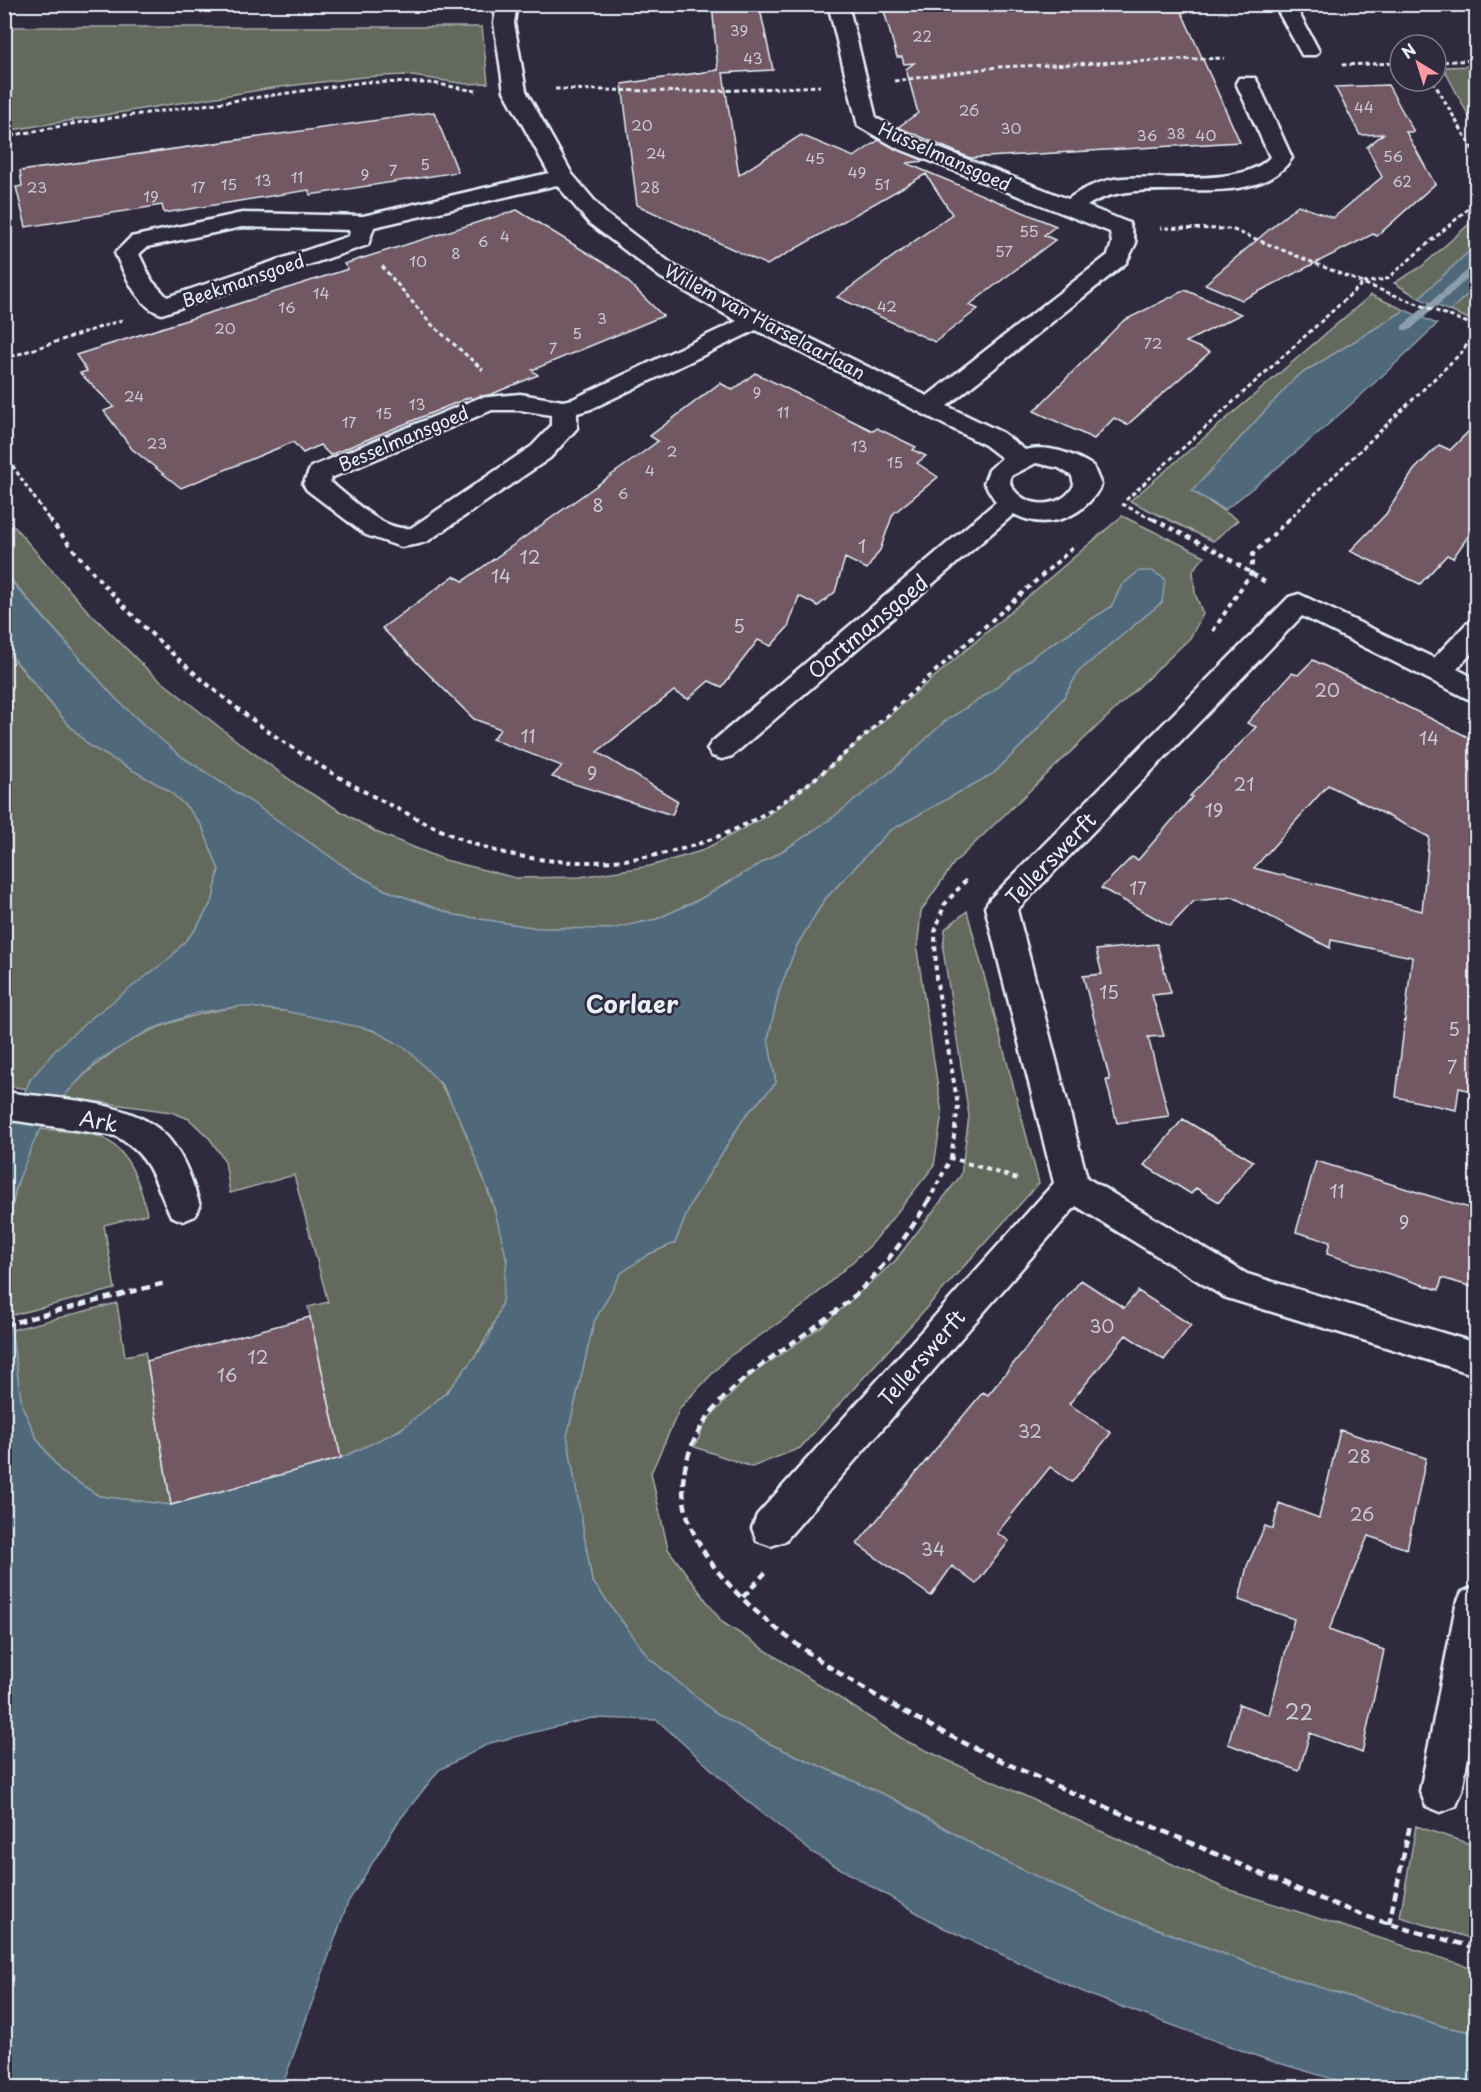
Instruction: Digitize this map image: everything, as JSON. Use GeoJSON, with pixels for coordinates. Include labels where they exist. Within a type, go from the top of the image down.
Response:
{"type":"FeatureCollection","features":[{"type":"Feature","properties":{"kind":"street","name":"Willem van Harselaarlaan"},"geometry":{"type":"LineString","coordinates":[[507,4],[504,23],[515,91],[562,177],[597,218],[668,272],[756,321],[928,407]]}},
{"type":"Feature","properties":{"kind":"street","name":"Husselmansgoed"},"geometry":{"type":"LineString","coordinates":[[838,4],[866,121],[905,143],[1121,228]]}},
{"type":"Feature","properties":{"kind":"street"},"geometry":{"type":"LineString","coordinates":[[1284,4],[1309,51]]}},
{"type":"Feature","properties":{"kind":"street"},"geometry":{"type":"LineString","coordinates":[[1069,208],[1087,195],[1116,186],[1239,180],[1270,172],[1281,158],[1247,83]]}},
{"type":"Feature","properties":{"kind":"street","name":"Beekmansgoed"},"geometry":{"type":"LineString","coordinates":[[362,231],[242,220],[139,242],[127,253],[141,283],[162,307],[362,231],[562,177]]}},
{"type":"Feature","properties":{"kind":"street"},"geometry":{"type":"LineString","coordinates":[[1019,458],[994,439],[928,407],[1118,258],[1124,243],[1121,228]]}},
{"type":"Feature","properties":{"kind":"street","name":"Besselmansgoed"},"geometry":{"type":"LineString","coordinates":[[564,409],[564,428],[541,452],[419,535],[401,538],[375,529],[316,484],[320,472],[488,403],[520,402],[564,409],[582,404],[756,321]]}},
{"type":"Feature","properties":{"kind":"street"},"geometry":{"type":"LineString","coordinates":[[1036,455],[1054,456],[1070,462],[1082,471],[1088,482],[1087,494],[1078,503],[1064,510],[1028,509],[1012,502],[1002,494],[997,483],[999,473],[1007,464],[1019,458],[1036,455]]}},
{"type":"Feature","properties":{"kind":"street","name":"Oortmansgoed"},"geometry":{"type":"LineString","coordinates":[[722,749],[1012,502]]}},
{"type":"Feature","properties":{"kind":"street"},"geometry":{"type":"LineString","coordinates":[[1299,603],[1476,691]]}},
{"type":"Feature","properties":{"kind":"street","name":"Tellerswerft"},"geometry":{"type":"LineString","coordinates":[[771,1528],[1072,1186],[1001,908],[1299,603]]}},
{"type":"Feature","properties":{"kind":"street"},"geometry":{"type":"LineString","coordinates":[[1438,672],[1476,631]]}},
{"type":"Feature","properties":{"kind":"street","name":"Ark"},"geometry":{"type":"LineString","coordinates":[[4,1105],[123,1122],[141,1132],[161,1150],[171,1170],[183,1206]]}},
{"type":"Feature","properties":{"kind":"street"},"geometry":{"type":"LineString","coordinates":[[1072,1186],[1237,1286],[1476,1359]]}},
{"type":"Feature","properties":{"kind":"street"},"geometry":{"type":"LineString","coordinates":[[1441,1791],[1476,1605]]}},
{"type":"Feature","properties":{"kind":"path"},"geometry":{"type":"LineString","coordinates":[[1469,4],[1476,18]]}},
{"type":"Feature","properties":{"kind":"path"},"geometry":{"type":"LineString","coordinates":[[4,137],[77,123],[365,82],[410,81],[475,91],[603,88],[699,92],[858,84],[997,67],[1233,58]]}},
{"type":"Feature","properties":{"kind":"path"},"geometry":{"type":"LineString","coordinates":[[1448,61],[1476,60]]}},
{"type":"Feature","properties":{"kind":"path"},"geometry":{"type":"LineString","coordinates":[[1333,65],[1388,63]]}},
{"type":"Feature","properties":{"kind":"path"},"geometry":{"type":"LineString","coordinates":[[1440,93],[1476,155]]}},
{"type":"Feature","properties":{"kind":"path"},"geometry":{"type":"LineString","coordinates":[[1299,603],[1220,553],[1121,504],[1363,283],[1387,279],[1476,202]]}},
{"type":"Feature","properties":{"kind":"path"},"geometry":{"type":"LineString","coordinates":[[1121,228],[1231,229],[1476,326]]}},
{"type":"Feature","properties":{"kind":"path"},"geometry":{"type":"LineString","coordinates":[[362,231],[430,323],[520,402]]}},
{"type":"Feature","properties":{"kind":"path"},"geometry":{"type":"LineString","coordinates":[[4,359],[162,307]]}},
{"type":"Feature","properties":{"kind":"path"},"geometry":{"type":"LineString","coordinates":[[1251,573],[1253,554],[1461,352],[1476,332]]}},
{"type":"Feature","properties":{"kind":"path"},"geometry":{"type":"LineString","coordinates":[[4,453],[69,549],[96,580],[153,638],[242,710],[308,758],[383,804],[447,832],[506,854],[554,861],[639,859],[681,850],[744,825],[815,777],[858,741],[1077,543]]}},
{"type":"Feature","properties":{"kind":"path"},"geometry":{"type":"LineString","coordinates":[[1072,1186],[1022,1180],[951,1158],[921,1214],[872,1278],[845,1304],[731,1388],[709,1414],[686,1468],[682,1490],[687,1520],[716,1570],[728,1584],[813,1655],[881,1700],[1014,1766],[1093,1802],[1389,1924],[1476,1948]]}},
{"type":"Feature","properties":{"kind":"path"},"geometry":{"type":"LineString","coordinates":[[4,1325],[165,1283]]}},
{"type":"Feature","properties":{"kind":"path"},"geometry":{"type":"LineString","coordinates":[[1389,1924],[1412,1819],[1441,1791]]}},
{"type":"Feature","properties":{"kind":"green space"},"geometry":{"type":"Polygon","coordinates":[[[5,27],[482,27],[488,83],[467,84],[405,75],[363,77],[272,88],[5,131],[5,27]]]}},
{"type":"Feature","properties":{"kind":"green space"},"geometry":{"type":"Polygon","coordinates":[[[1476,66],[1476,130],[1448,77],[1448,67],[1476,66]]]}},
{"type":"Feature","properties":{"kind":"green space"},"geometry":{"type":"Polygon","coordinates":[[[1476,218],[1476,245],[1419,298],[1394,283],[1421,267],[1476,218]]]}},
{"type":"Feature","properties":{"kind":"green space"},"geometry":{"type":"Polygon","coordinates":[[[1476,286],[1476,319],[1474,321],[1450,311],[1476,286]]]}},
{"type":"Feature","properties":{"kind":"green space"},"geometry":{"type":"Polygon","coordinates":[[[1371,295],[1405,310],[1296,377],[1192,491],[1238,520],[1213,541],[1130,501],[1371,295]]]}},
{"type":"Feature","properties":{"kind":"green space"},"geometry":{"type":"Polygon","coordinates":[[[4,515],[85,608],[151,673],[300,787],[376,832],[445,860],[516,878],[580,877],[650,866],[701,851],[765,817],[827,769],[1122,516],[1205,556],[1193,570],[1195,593],[1203,614],[1190,638],[954,863],[921,911],[917,950],[942,1114],[934,1166],[871,1245],[802,1307],[727,1358],[680,1408],[651,1473],[668,1549],[722,1622],[906,1741],[1224,1888],[1476,1969],[1476,2033],[1445,2027],[1278,1974],[1109,1911],[988,1853],[894,1799],[770,1744],[713,1711],[649,1658],[592,1581],[567,1436],[594,1322],[621,1273],[649,1254],[675,1243],[691,1203],[745,1116],[776,1083],[768,1039],[779,991],[797,945],[825,899],[889,831],[994,773],[1034,733],[1064,697],[1079,671],[1162,602],[1122,585],[1111,607],[1039,652],[989,693],[944,722],[893,770],[832,818],[789,847],[700,899],[657,919],[611,929],[537,928],[455,915],[385,890],[354,873],[182,757],[115,698],[5,573],[4,515]]]}},
{"type":"Feature","properties":{"kind":"green space"},"geometry":{"type":"Polygon","coordinates":[[[4,648],[67,723],[90,746],[168,790],[187,807],[202,826],[219,870],[213,900],[195,930],[172,957],[94,1016],[30,1080],[27,1089],[4,1085],[4,648]]]}},
{"type":"Feature","properties":{"kind":"green space"},"geometry":{"type":"Polygon","coordinates":[[[967,911],[1039,1183],[800,1448],[752,1467],[695,1447],[706,1421],[748,1377],[822,1326],[895,1261],[961,1175],[969,1116],[943,949],[945,929],[967,911]]]}},
{"type":"Feature","properties":{"kind":"green space"},"geometry":{"type":"Polygon","coordinates":[[[241,1006],[304,1014],[350,1023],[390,1038],[419,1059],[441,1085],[458,1115],[490,1197],[504,1245],[506,1281],[501,1306],[490,1332],[475,1356],[438,1400],[418,1417],[392,1434],[341,1458],[308,1307],[328,1302],[294,1175],[230,1193],[225,1161],[210,1139],[189,1119],[171,1112],[63,1097],[102,1060],[143,1034],[189,1017],[241,1006]]]}},
{"type":"Feature","properties":{"kind":"green space"},"geometry":{"type":"Polygon","coordinates":[[[41,1129],[90,1134],[108,1141],[117,1148],[125,1157],[137,1179],[147,1214],[104,1225],[115,1289],[9,1316],[9,1243],[14,1196],[20,1173],[41,1129]]]}},
{"type":"Feature","properties":{"kind":"green space"},"geometry":{"type":"Polygon","coordinates":[[[117,1303],[125,1356],[145,1352],[171,1505],[99,1496],[61,1472],[37,1439],[22,1406],[11,1330],[117,1303]]]}},
{"type":"Feature","properties":{"kind":"green space"},"geometry":{"type":"Polygon","coordinates":[[[1416,1826],[1476,1846],[1476,1940],[1400,1917],[1416,1826]]]}},
{"type":"Feature","properties":{"kind":"water"},"geometry":{"type":"Polygon","coordinates":[[[1476,245],[1476,286],[1450,311],[1419,298],[1476,245]]]}},
{"type":"Feature","properties":{"kind":"water"},"geometry":{"type":"Polygon","coordinates":[[[1405,310],[1437,324],[1360,397],[1307,443],[1225,510],[1192,491],[1296,377],[1405,310]]]}},
{"type":"Feature","properties":{"kind":"water"},"geometry":{"type":"Polygon","coordinates":[[[1139,571],[1152,571],[1165,579],[1162,602],[1079,671],[1064,697],[1034,733],[994,773],[889,831],[825,899],[797,945],[779,991],[768,1039],[776,1083],[745,1116],[691,1203],[675,1243],[649,1254],[621,1273],[594,1322],[567,1436],[592,1581],[649,1658],[713,1711],[770,1744],[894,1799],[988,1853],[1109,1911],[1278,1974],[1445,2027],[1476,2033],[1476,2087],[1360,2087],[1265,2059],[1090,1995],[942,1927],[813,1853],[741,1796],[657,1720],[592,1718],[490,1743],[439,1770],[398,1822],[348,1902],[282,2087],[5,2087],[5,1137],[30,1080],[58,1047],[94,1016],[171,957],[195,930],[213,900],[219,870],[202,826],[187,807],[168,790],[90,746],[67,723],[5,648],[4,573],[115,698],[147,728],[182,757],[354,873],[385,890],[455,915],[537,928],[611,929],[657,919],[700,899],[789,847],[832,818],[893,770],[944,722],[989,693],[1039,652],[1111,607],[1122,585],[1139,571]],[[241,1006],[196,1013],[149,1030],[97,1061],[63,1097],[36,1137],[16,1186],[9,1222],[7,1250],[9,1316],[22,1406],[37,1439],[61,1472],[99,1496],[171,1505],[341,1458],[400,1430],[447,1392],[488,1340],[502,1302],[507,1260],[493,1203],[463,1126],[443,1086],[406,1048],[373,1030],[285,1011],[241,1006]]]}},
{"type":"Feature","properties":{"kind":"building"},"geometry":{"type":"Polygon","coordinates":[[[712,4],[759,4],[773,70],[723,73],[739,175],[801,135],[854,157],[879,140],[925,161],[906,163],[1056,226],[1044,235],[1055,240],[969,305],[978,309],[935,342],[837,297],[952,214],[926,174],[767,265],[637,205],[622,84],[718,70],[712,4]]]}},
{"type":"Feature","properties":{"kind":"building"},"geometry":{"type":"Polygon","coordinates":[[[882,4],[1178,4],[1240,142],[970,158],[898,127],[918,113],[906,69],[914,63],[904,64],[902,57],[897,57],[882,4]]]}},
{"type":"Feature","properties":{"kind":"building"},"geometry":{"type":"Polygon","coordinates":[[[1388,85],[1388,93],[1392,93],[1414,132],[1406,132],[1435,184],[1377,236],[1373,234],[1242,300],[1205,284],[1298,205],[1333,218],[1382,177],[1367,147],[1383,134],[1360,135],[1335,87],[1388,85]]]}},
{"type":"Feature","properties":{"kind":"building"},"geometry":{"type":"Polygon","coordinates":[[[434,112],[458,172],[310,195],[309,190],[164,213],[162,205],[26,227],[16,187],[22,186],[20,171],[434,112]]]}},
{"type":"Feature","properties":{"kind":"building"},"geometry":{"type":"Polygon","coordinates":[[[517,210],[617,271],[663,316],[532,370],[538,375],[492,394],[472,399],[470,397],[330,455],[320,445],[303,453],[293,442],[181,488],[132,449],[104,411],[114,407],[80,373],[87,371],[76,355],[348,269],[344,264],[517,210]]]}},
{"type":"Feature","properties":{"kind":"building"},"geometry":{"type":"Polygon","coordinates":[[[1185,290],[1241,314],[1186,342],[1210,352],[1127,425],[1114,418],[1094,439],[1034,411],[1123,321],[1185,290]]]}},
{"type":"Feature","properties":{"kind":"building"},"geometry":{"type":"Polygon","coordinates":[[[755,373],[873,431],[877,428],[916,447],[913,450],[926,456],[917,463],[938,477],[893,514],[880,550],[867,569],[845,558],[835,592],[818,606],[799,596],[788,627],[771,646],[758,640],[722,687],[709,681],[688,699],[674,691],[597,752],[678,801],[672,815],[552,777],[562,766],[492,739],[501,729],[474,719],[382,628],[454,576],[463,581],[638,456],[658,441],[650,436],[720,383],[733,390],[755,373]]]}},
{"type":"Feature","properties":{"kind":"building"},"geometry":{"type":"Polygon","coordinates":[[[1476,424],[1476,525],[1453,558],[1447,555],[1420,584],[1350,551],[1386,514],[1414,470],[1439,445],[1450,450],[1476,424]]]}},
{"type":"Feature","properties":{"kind":"building"},"geometry":{"type":"Polygon","coordinates":[[[1313,660],[1476,741],[1476,1092],[1459,1088],[1456,1110],[1396,1097],[1412,957],[1331,940],[1330,948],[1233,897],[1194,901],[1170,926],[1101,888],[1132,857],[1138,860],[1192,797],[1190,796],[1256,727],[1247,723],[1292,673],[1298,675],[1313,660]],[[1328,785],[1254,868],[1422,911],[1429,837],[1328,785]]]}},
{"type":"Feature","properties":{"kind":"building"},"geometry":{"type":"Polygon","coordinates":[[[1157,944],[1171,993],[1152,995],[1164,1036],[1148,1037],[1169,1116],[1117,1123],[1106,1080],[1110,1080],[1083,976],[1102,974],[1096,950],[1157,944]]]}},
{"type":"Feature","properties":{"kind":"building"},"geometry":{"type":"Polygon","coordinates":[[[1183,1119],[1253,1161],[1219,1202],[1196,1188],[1191,1194],[1144,1165],[1183,1119]]]}},
{"type":"Feature","properties":{"kind":"building"},"geometry":{"type":"Polygon","coordinates":[[[1316,1161],[1476,1210],[1476,1288],[1442,1278],[1439,1290],[1327,1254],[1330,1242],[1296,1232],[1316,1161]]]}},
{"type":"Feature","properties":{"kind":"building"},"geometry":{"type":"Polygon","coordinates":[[[1081,1280],[1124,1308],[1138,1291],[1191,1325],[1164,1360],[1126,1335],[1069,1404],[1111,1433],[1072,1482],[1050,1467],[997,1533],[1009,1541],[976,1584],[952,1566],[931,1596],[857,1544],[983,1392],[988,1395],[1081,1280]]]}},
{"type":"Feature","properties":{"kind":"building"},"geometry":{"type":"Polygon","coordinates":[[[310,1317],[341,1458],[171,1505],[147,1361],[310,1317]]]}},
{"type":"Feature","properties":{"kind":"building"},"geometry":{"type":"Polygon","coordinates":[[[1340,1430],[1426,1458],[1407,1549],[1368,1536],[1329,1630],[1384,1650],[1362,1753],[1310,1733],[1299,1771],[1228,1744],[1239,1704],[1269,1715],[1294,1619],[1239,1600],[1247,1566],[1265,1526],[1273,1529],[1279,1503],[1319,1518],[1340,1430]]]}},
{"type":"Feature","properties":{"kind":"waterway"},"geometry":{"type":"LineString","coordinates":[[1406,328],[1476,266]]}},
{"type":"Feature","properties":{"kind":"district","name":"Corlaer"},"geometry":{"type":"Point","coordinates":[632,1003]}}]}
